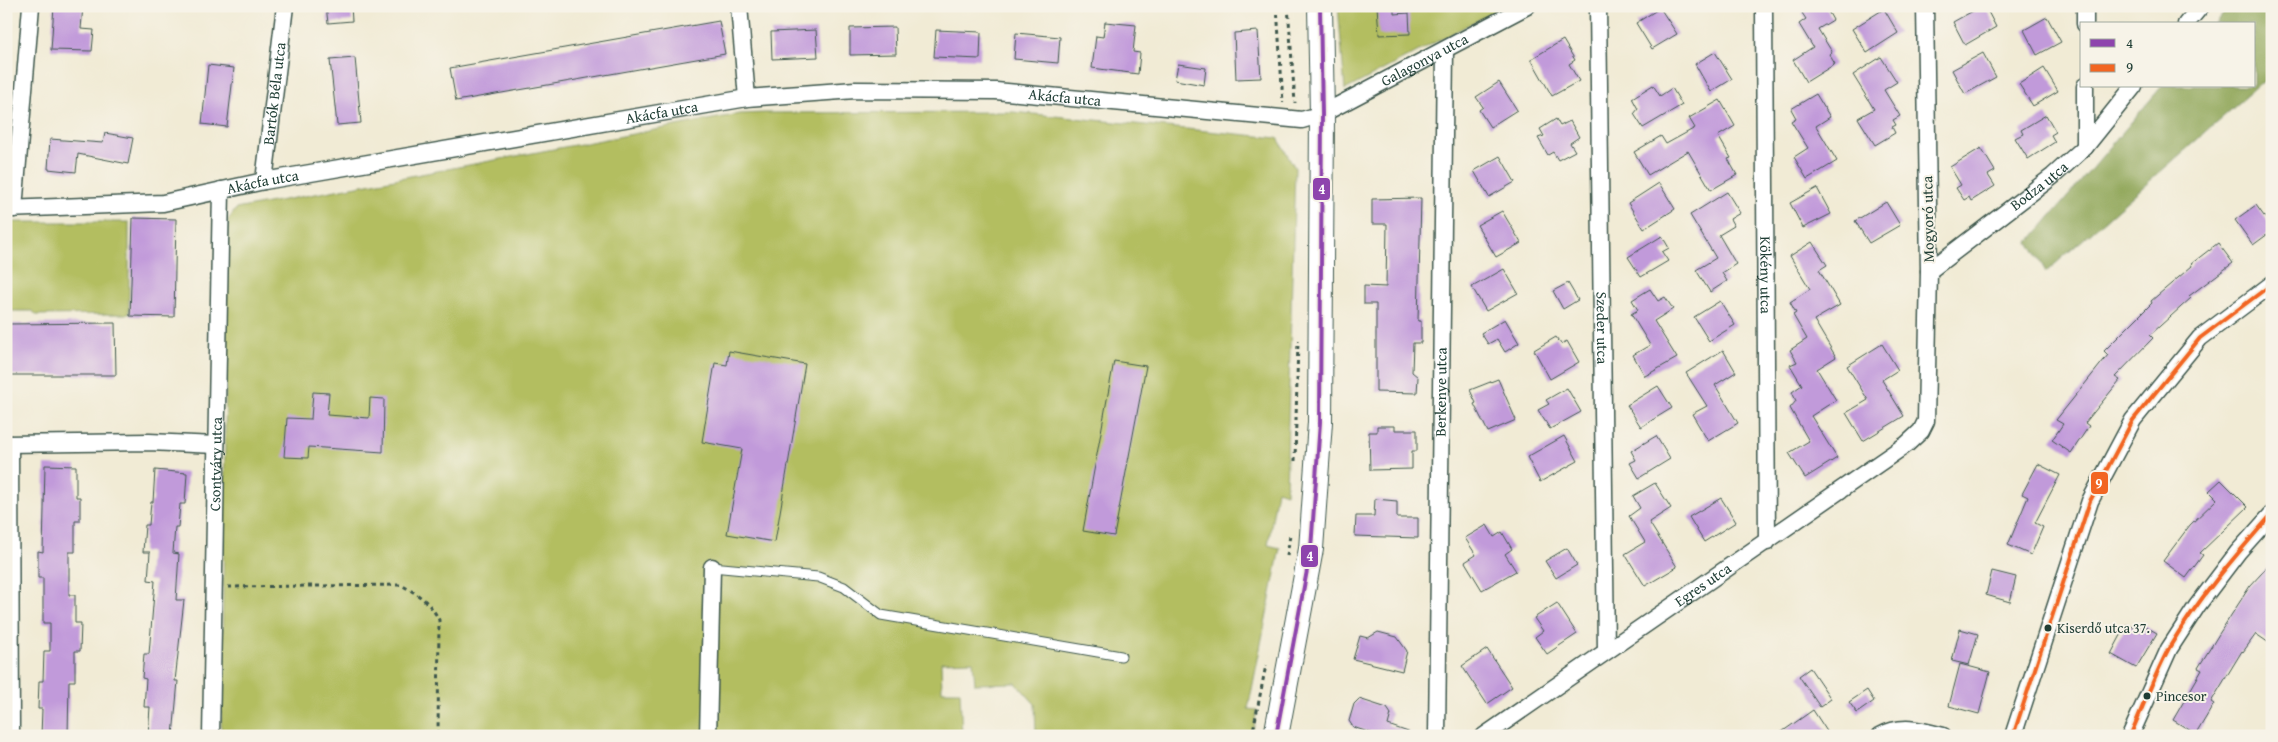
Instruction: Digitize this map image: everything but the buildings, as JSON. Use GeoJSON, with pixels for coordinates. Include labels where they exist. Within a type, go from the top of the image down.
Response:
{"type":"FeatureCollection","features":[{"type":"Feature","properties":{"kind":"street"},"geometry":{"type":"LineString","coordinates":[[10,209],[31,6]]}},
{"type":"Feature","properties":{"kind":"street","name":"Bartók Béla utca"},"geometry":{"type":"LineString","coordinates":[[264,181],[285,6]]}},
{"type":"Feature","properties":{"kind":"street"},"geometry":{"type":"LineString","coordinates":[[739,6],[747,98]]}},
{"type":"Feature","properties":{"kind":"street"},"geometry":{"type":"LineString","coordinates":[[1276,736],[1312,539],[1320,422],[1312,117],[1320,6]]}},
{"type":"Feature","properties":{"kind":"street","name":"Galagonya utca"},"geometry":{"type":"LineString","coordinates":[[1312,117],[1527,6]]}},
{"type":"Feature","properties":{"kind":"street","name":"Szeder utca"},"geometry":{"type":"LineString","coordinates":[[1598,6],[1606,651]]}},
{"type":"Feature","properties":{"kind":"street","name":"Kökény utca"},"geometry":{"type":"LineString","coordinates":[[1764,6],[1767,542]]}},
{"type":"Feature","properties":{"kind":"street","name":"Mogyoró utca"},"geometry":{"type":"LineString","coordinates":[[1921,431],[1926,421],[1929,271],[1925,6]]}},
{"type":"Feature","properties":{"kind":"street"},"geometry":{"type":"LineString","coordinates":[[2085,6],[2085,22]]}},
{"type":"Feature","properties":{"kind":"street"},"geometry":{"type":"LineString","coordinates":[[2188,22],[2200,6]]}},
{"type":"Feature","properties":{"kind":"street","name":"Berkenye utca"},"geometry":{"type":"LineString","coordinates":[[1436,736],[1445,50]]}},
{"type":"Feature","properties":{"kind":"street"},"geometry":{"type":"LineString","coordinates":[[2085,88],[2085,147]]}},
{"type":"Feature","properties":{"kind":"street","name":"Bodza utca"},"geometry":{"type":"LineString","coordinates":[[1929,271],[2053,176],[2085,147],[2132,88]]}},
{"type":"Feature","properties":{"kind":"street","name":"Akácfa utca"},"geometry":{"type":"LineString","coordinates":[[10,209],[163,203],[264,181],[747,98],[855,90],[963,89],[1284,119],[1312,117]]}},
{"type":"Feature","properties":{"kind":"street","name":"Csontváry utca"},"geometry":{"type":"LineString","coordinates":[[211,736],[221,190]]}},
{"type":"Feature","properties":{"kind":"street"},"geometry":{"type":"LineString","coordinates":[[2013,736],[2090,501],[2132,420],[2200,338],[2272,284]]}},
{"type":"Feature","properties":{"kind":"street","name":"Egres utca"},"geometry":{"type":"LineString","coordinates":[[1484,736],[1767,542],[1907,444],[1921,431]]}},
{"type":"Feature","properties":{"kind":"street"},"geometry":{"type":"LineString","coordinates":[[11,736],[8,444],[149,442],[216,445]]}},
{"type":"Feature","properties":{"kind":"street"},"geometry":{"type":"LineString","coordinates":[[2130,736],[2170,649],[2197,606],[2238,552],[2272,514]]}},
{"type":"Feature","properties":{"kind":"street"},"geometry":{"type":"LineString","coordinates":[[708,736],[712,567]]}},
{"type":"Feature","properties":{"kind":"street"},"geometry":{"type":"LineString","coordinates":[[1880,736],[1891,730],[1913,728],[1943,736]]}},
{"type":"Feature","properties":{"kind":"lane"},"geometry":{"type":"LineString","coordinates":[[712,567],[818,577],[844,587],[881,615],[1121,656]]}},
{"type":"Feature","properties":{"kind":"path"},"geometry":{"type":"LineString","coordinates":[[1277,6],[1284,119]]}},
{"type":"Feature","properties":{"kind":"path"},"geometry":{"type":"LineString","coordinates":[[1288,6],[1294,99],[1312,117]]}},
{"type":"Feature","properties":{"kind":"path"},"geometry":{"type":"LineString","coordinates":[[1295,466],[1298,335]]}},
{"type":"Feature","properties":{"kind":"path"},"geometry":{"type":"LineString","coordinates":[[1286,565],[1290,530]]}},
{"type":"Feature","properties":{"kind":"path"},"geometry":{"type":"LineString","coordinates":[[213,587],[401,585],[419,595],[433,608],[439,620],[438,736]]}},
{"type":"Feature","properties":{"kind":"path"},"geometry":{"type":"LineString","coordinates":[[1252,736],[1267,661]]}},
{"type":"Feature","properties":{"kind":"green space"},"geometry":{"type":"Polygon","coordinates":[[[1338,6],[1504,6],[1345,90],[1338,6]]]}},
{"type":"Feature","properties":{"kind":"green space"},"geometry":{"type":"Polygon","coordinates":[[[2230,6],[2272,6],[2272,74],[2046,272],[2029,242],[2160,88],[2256,88],[2256,22],[2217,22],[2230,6]]]}},
{"type":"Feature","properties":{"kind":"green space"},"geometry":{"type":"Polygon","coordinates":[[[1013,112],[1278,138],[1295,168],[1286,493],[1277,490],[1268,545],[1280,548],[1248,709],[1257,710],[1252,736],[1036,736],[1035,704],[1016,683],[975,684],[973,661],[941,662],[942,691],[960,691],[962,736],[221,736],[228,220],[236,209],[739,114],[1013,112]]]}},
{"type":"Feature","properties":{"kind":"green space"},"geometry":{"type":"Polygon","coordinates":[[[6,222],[129,222],[129,314],[36,315],[33,311],[6,311],[6,222]]]}},
{"type":"Feature","properties":{"kind":"transit line","name":"4"},"geometry":{"type":"LineString","coordinates":[[1276,736],[1311,549],[1320,422],[1322,114],[1320,6]]}},
{"type":"Feature","properties":{"kind":"transit line","name":"9"},"geometry":{"type":"LineString","coordinates":[[2013,736],[2090,501],[2133,420],[2200,338],[2272,284]]}},
{"type":"Feature","properties":{"kind":"transit line","name":"9"},"geometry":{"type":"LineString","coordinates":[[2130,736],[2158,669],[2180,630],[2217,579],[2272,514]]}},
{"type":"Feature","properties":{"kind":"place","name":"Kiserdő utca 37."},"geometry":{"type":"Point","coordinates":[2048,628]}},
{"type":"Feature","properties":{"kind":"place","name":"Pincesor"},"geometry":{"type":"Point","coordinates":[2147,696]}}]}
